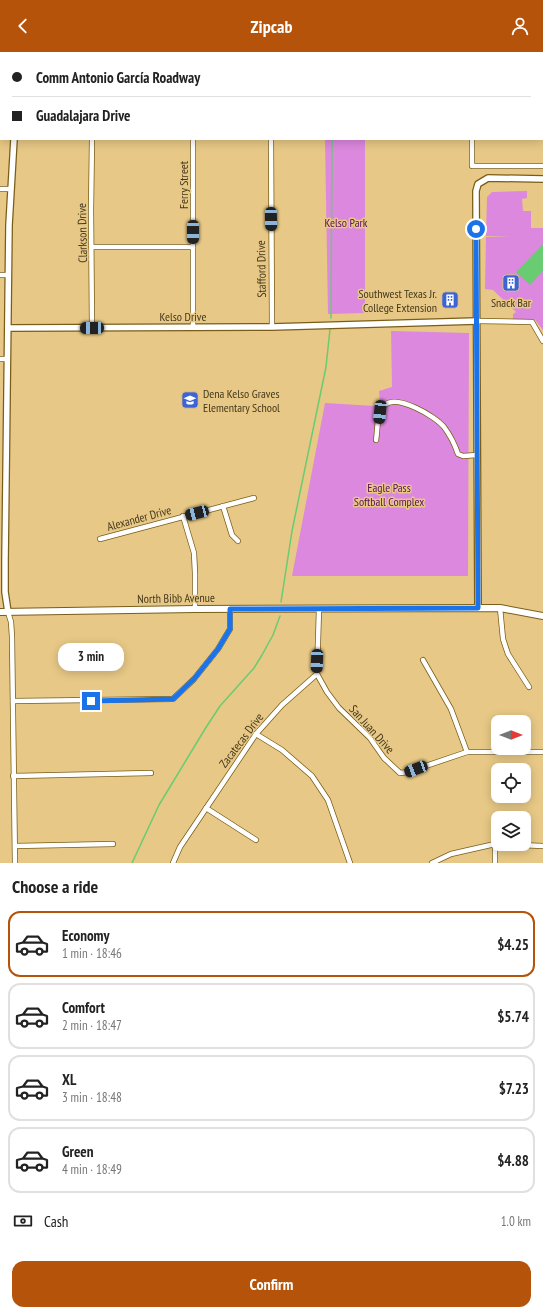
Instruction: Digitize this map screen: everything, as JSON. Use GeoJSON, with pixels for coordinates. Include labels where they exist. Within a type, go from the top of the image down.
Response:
{"type":"FeatureCollection","features":[{"type":"Feature","properties":{"kind":"main road","name":"North Bibb Avenue"},"geometry":{"type":"LineString","coordinates":[[0,612],[195,609],[500,608],[543,616]]}},
{"type":"Feature","properties":{"kind":"street"},"geometry":{"type":"LineString","coordinates":[[14,140],[8,275],[5,592],[11,622],[12,637],[15,863]]}},
{"type":"Feature","properties":{"kind":"street","name":"Clarkson Drive"},"geometry":{"type":"LineString","coordinates":[[92,140],[92,328]]}},
{"type":"Feature","properties":{"kind":"street","name":"Ferry Street"},"geometry":{"type":"LineString","coordinates":[[193,140],[193,327]]}},
{"type":"Feature","properties":{"kind":"street","name":"Stafford Drive"},"geometry":{"type":"LineString","coordinates":[[271,140],[272,327]]}},
{"type":"Feature","properties":{"kind":"street"},"geometry":{"type":"LineString","coordinates":[[472,140],[472,166],[543,166]]}},
{"type":"Feature","properties":{"kind":"street"},"geometry":{"type":"LineString","coordinates":[[478,608],[476,191],[478,184],[488,178],[543,178]]}},
{"type":"Feature","properties":{"kind":"street"},"geometry":{"type":"LineString","coordinates":[[0,189],[11,189]]}},
{"type":"Feature","properties":{"kind":"street"},"geometry":{"type":"LineString","coordinates":[[92,247],[193,247]]}},
{"type":"Feature","properties":{"kind":"street"},"geometry":{"type":"LineString","coordinates":[[0,275],[8,275]]}},
{"type":"Feature","properties":{"kind":"street"},"geometry":{"type":"LineString","coordinates":[[477,321],[532,322],[543,340]]}},
{"type":"Feature","properties":{"kind":"street","name":"Kelso Drive"},"geometry":{"type":"LineString","coordinates":[[8,328],[357,326],[477,321]]}},
{"type":"Feature","properties":{"kind":"street"},"geometry":{"type":"LineString","coordinates":[[0,359],[8,359]]}},
{"type":"Feature","properties":{"kind":"street"},"geometry":{"type":"LineString","coordinates":[[376,440],[380,412],[384,405],[391,401],[402,402],[438,421],[451,438],[458,454],[463,456],[477,455]]}},
{"type":"Feature","properties":{"kind":"street","name":"Alexander Drive"},"geometry":{"type":"LineString","coordinates":[[100,539],[254,498]]}},
{"type":"Feature","properties":{"kind":"street"},"geometry":{"type":"LineString","coordinates":[[224,506],[232,535],[238,540]]}},
{"type":"Feature","properties":{"kind":"street"},"geometry":{"type":"LineString","coordinates":[[184,516],[194,554],[195,609]]}},
{"type":"Feature","properties":{"kind":"street"},"geometry":{"type":"LineString","coordinates":[[500,608],[503,639],[508,654],[529,687]]}},
{"type":"Feature","properties":{"kind":"street"},"geometry":{"type":"LineString","coordinates":[[13,701],[173,699],[194,679],[218,649],[230,629],[230,609]]}},
{"type":"Feature","properties":{"kind":"street"},"geometry":{"type":"LineString","coordinates":[[317,674],[319,609]]}},
{"type":"Feature","properties":{"kind":"street"},"geometry":{"type":"LineString","coordinates":[[423,660],[451,709],[467,752]]}},
{"type":"Feature","properties":{"kind":"street","name":"Zacatecas Drive"},"geometry":{"type":"LineString","coordinates":[[173,863],[180,847],[256,734],[282,705],[317,674]]}},
{"type":"Feature","properties":{"kind":"street","name":"San Juan Drive"},"geometry":{"type":"LineString","coordinates":[[317,674],[327,692],[339,708],[370,738],[384,758],[400,773],[408,772],[467,752],[543,752]]}},
{"type":"Feature","properties":{"kind":"street"},"geometry":{"type":"LineString","coordinates":[[256,734],[282,750],[312,776],[328,800],[350,863]]}},
{"type":"Feature","properties":{"kind":"street"},"geometry":{"type":"LineString","coordinates":[[14,776],[152,773]]}},
{"type":"Feature","properties":{"kind":"street"},"geometry":{"type":"LineString","coordinates":[[206,808],[256,840]]}},
{"type":"Feature","properties":{"kind":"street"},"geometry":{"type":"LineString","coordinates":[[15,846],[113,844]]}},
{"type":"Feature","properties":{"kind":"street"},"geometry":{"type":"LineString","coordinates":[[432,863],[451,854],[491,845]]}},
{"type":"Feature","properties":{"kind":"street"},"geometry":{"type":"LineString","coordinates":[[531,846],[543,846]]}},
{"type":"Feature","properties":{"kind":"street"},"geometry":{"type":"LineString","coordinates":[[495,851],[495,863]]}},
{"type":"Feature","properties":{"kind":"green space","name":"Kelso Park"},"geometry":{"type":"Polygon","coordinates":[[[325,140],[365,140],[365,313],[328,314],[325,140]]]}},
{"type":"Feature","properties":{"kind":"green space"},"geometry":{"type":"Polygon","coordinates":[[[527,191],[527,198],[522,199],[523,211],[531,211],[531,228],[543,228],[543,330],[535,320],[513,320],[513,314],[516,312],[493,290],[485,289],[486,237],[511,236],[486,236],[487,197],[492,192],[527,191]]]}},
{"type":"Feature","properties":{"kind":"green space","name":"Eagle Pass Softball Complex"},"geometry":{"type":"Polygon","coordinates":[[[391,331],[469,333],[468,576],[292,576],[325,403],[375,406],[380,402],[379,391],[392,387],[391,331]]]}},
{"type":"Feature","properties":{"kind":"shaded area"},"geometry":{"type":"Polygon","coordinates":[[[543,244],[543,271],[530,285],[516,272],[543,244]]]}},
{"type":"Feature","properties":{"kind":"waterway"},"geometry":{"type":"LineString","coordinates":[[331,318],[332,140]]}},
{"type":"Feature","properties":{"kind":"waterway"},"geometry":{"type":"LineString","coordinates":[[281,602],[292,531],[326,367],[330,329]]}},
{"type":"Feature","properties":{"kind":"waterway"},"geometry":{"type":"LineString","coordinates":[[132,863],[159,805],[220,706],[254,668],[273,635],[280,616]]}},
{"type":"Feature","properties":{"kind":"place","name":"Snack Bar"},"geometry":{"type":"Point","coordinates":[511,283]}},
{"type":"Feature","properties":{"kind":"place","name":"Southwest Texas Jr. College Extension"},"geometry":{"type":"Point","coordinates":[450,300]}},
{"type":"Feature","properties":{"kind":"place","name":"Dena Kelso Graves Elementary School"},"geometry":{"type":"Point","coordinates":[190,400]}},
{"type":"Feature","properties":{"kind":"route"},"geometry":{"type":"LineString","coordinates":[[91,701],[173,699],[194,679],[218,649],[230,629],[230,609],[478,608],[476,229]]}}]}
